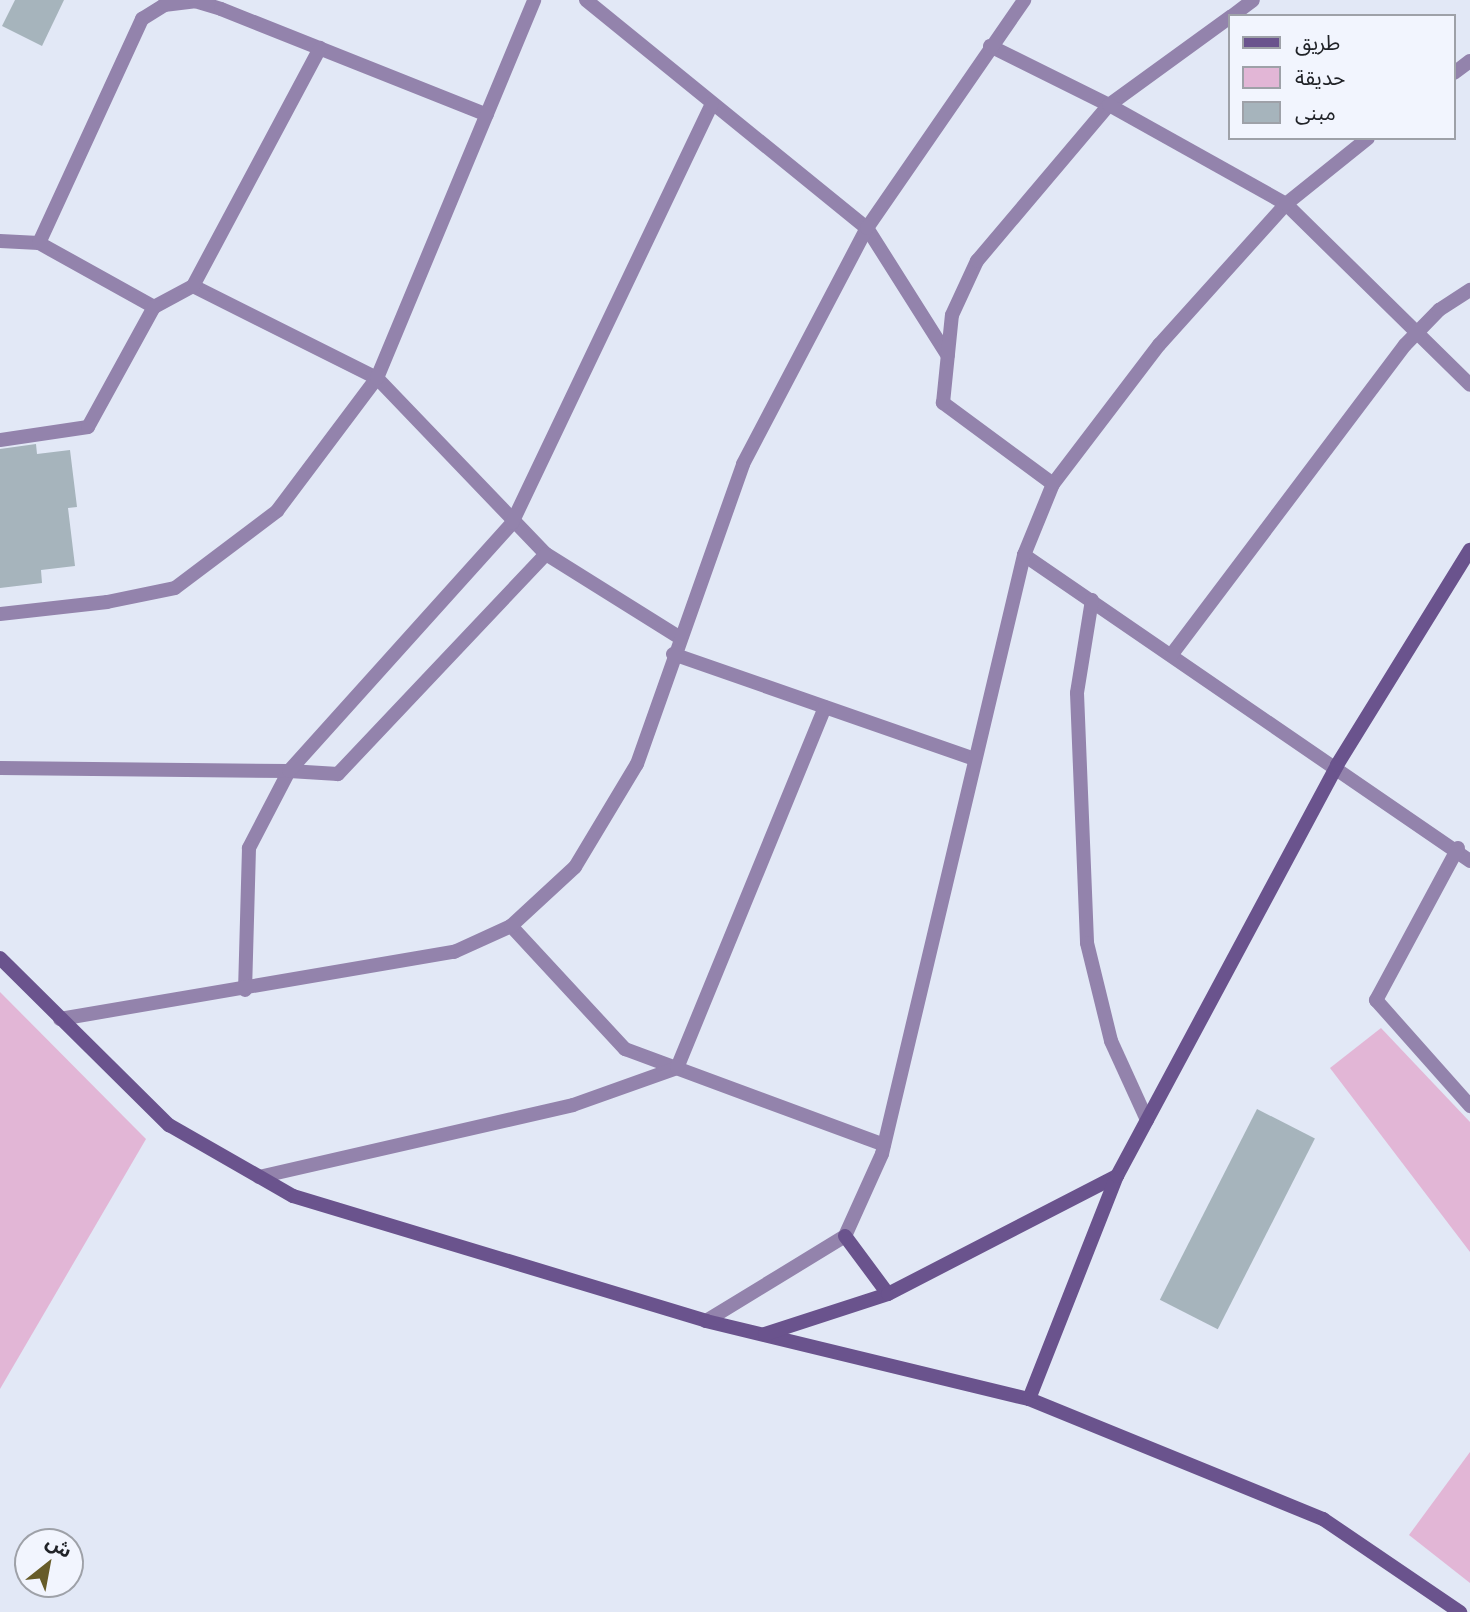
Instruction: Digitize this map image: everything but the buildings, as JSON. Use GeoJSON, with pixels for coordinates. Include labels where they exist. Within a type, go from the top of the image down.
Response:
{"type":"FeatureCollection","features":[{"type":"Feature","properties":{"kind":"street"},"geometry":{"type":"LineString","coordinates":[[0,614],[107,603],[175,588],[277,511],[377,378],[534,0]]}},
{"type":"Feature","properties":{"kind":"street"},"geometry":{"type":"LineString","coordinates":[[60,1019],[245,990],[454,952],[510,926],[575,867],[637,764],[678,637],[743,464],[867,228],[989,46],[1024,0]]}},
{"type":"Feature","properties":{"kind":"street"},"geometry":{"type":"LineString","coordinates":[[1234,14],[1253,0]]}},
{"type":"Feature","properties":{"kind":"street"},"geometry":{"type":"LineString","coordinates":[[39,243],[142,19],[164,5],[195,1],[486,115]]}},
{"type":"Feature","properties":{"kind":"street"},"geometry":{"type":"LineString","coordinates":[[595,3],[712,104],[867,228],[948,356]]}},
{"type":"Feature","properties":{"kind":"street"},"geometry":{"type":"LineString","coordinates":[[1053,484],[943,403],[951,315],[977,261],[1109,105],[1228,18]]}},
{"type":"Feature","properties":{"kind":"street"},"geometry":{"type":"LineString","coordinates":[[989,46],[1109,105],[1286,204],[1419,331],[1470,385]]}},
{"type":"Feature","properties":{"kind":"street"},"geometry":{"type":"LineString","coordinates":[[0,440],[88,427],[154,307],[193,286],[320,48]]}},
{"type":"Feature","properties":{"kind":"street"},"geometry":{"type":"LineString","coordinates":[[245,990],[250,848],[289,771],[512,523],[712,104]]}},
{"type":"Feature","properties":{"kind":"street"},"geometry":{"type":"LineString","coordinates":[[706,1321],[845,1236],[884,1145],[1024,555],[1053,484],[1159,345],[1286,204],[1366,140]]}},
{"type":"Feature","properties":{"kind":"street"},"geometry":{"type":"LineString","coordinates":[[0,241],[39,243],[154,307]]}},
{"type":"Feature","properties":{"kind":"street"},"geometry":{"type":"LineString","coordinates":[[193,286],[377,378],[512,523],[546,554],[678,637]]}},
{"type":"Feature","properties":{"kind":"street"},"geometry":{"type":"LineString","coordinates":[[1172,654],[1419,331],[1470,290]]}},
{"type":"Feature","properties":{"kind":"street"},"geometry":{"type":"LineString","coordinates":[[1029,1399],[1117,1176],[1337,765],[1470,550]]}},
{"type":"Feature","properties":{"kind":"street"},"geometry":{"type":"LineString","coordinates":[[0,768],[289,771],[338,774],[546,554]]}},
{"type":"Feature","properties":{"kind":"street"},"geometry":{"type":"LineString","coordinates":[[1024,555],[1458,848],[1470,861]]}},
{"type":"Feature","properties":{"kind":"street"},"geometry":{"type":"LineString","coordinates":[[1092,600],[1077,693],[1087,943],[1111,1041],[1147,1120]]}},
{"type":"Feature","properties":{"kind":"street"},"geometry":{"type":"LineString","coordinates":[[673,654],[974,759]]}},
{"type":"Feature","properties":{"kind":"street"},"geometry":{"type":"LineString","coordinates":[[260,1177],[573,1105],[677,1068],[825,707]]}},
{"type":"Feature","properties":{"kind":"street"},"geometry":{"type":"LineString","coordinates":[[1458,848],[1376,1000],[1470,1106]]}},
{"type":"Feature","properties":{"kind":"street"},"geometry":{"type":"LineString","coordinates":[[510,926],[625,1049],[884,1145]]}},
{"type":"Feature","properties":{"kind":"street"},"geometry":{"type":"LineString","coordinates":[[0,958],[169,1125],[293,1196],[706,1321],[1029,1399],[1323,1519],[1460,1612]]}},
{"type":"Feature","properties":{"kind":"street"},"geometry":{"type":"LineString","coordinates":[[764,1334],[888,1294],[1117,1176]]}},
{"type":"Feature","properties":{"kind":"street"},"geometry":{"type":"LineString","coordinates":[[845,1236],[888,1294]]}},
{"type":"Feature","properties":{"kind":"green space"},"geometry":{"type":"Polygon","coordinates":[[[0,992],[146,1139],[0,1389],[0,992]]]}},
{"type":"Feature","properties":{"kind":"green space"},"geometry":{"type":"Polygon","coordinates":[[[1381,1028],[1470,1122],[1470,1252],[1330,1068],[1381,1028]]]}},
{"type":"Feature","properties":{"kind":"green space"},"geometry":{"type":"Polygon","coordinates":[[[1470,1452],[1470,1583],[1409,1535],[1470,1452]]]}}]}
